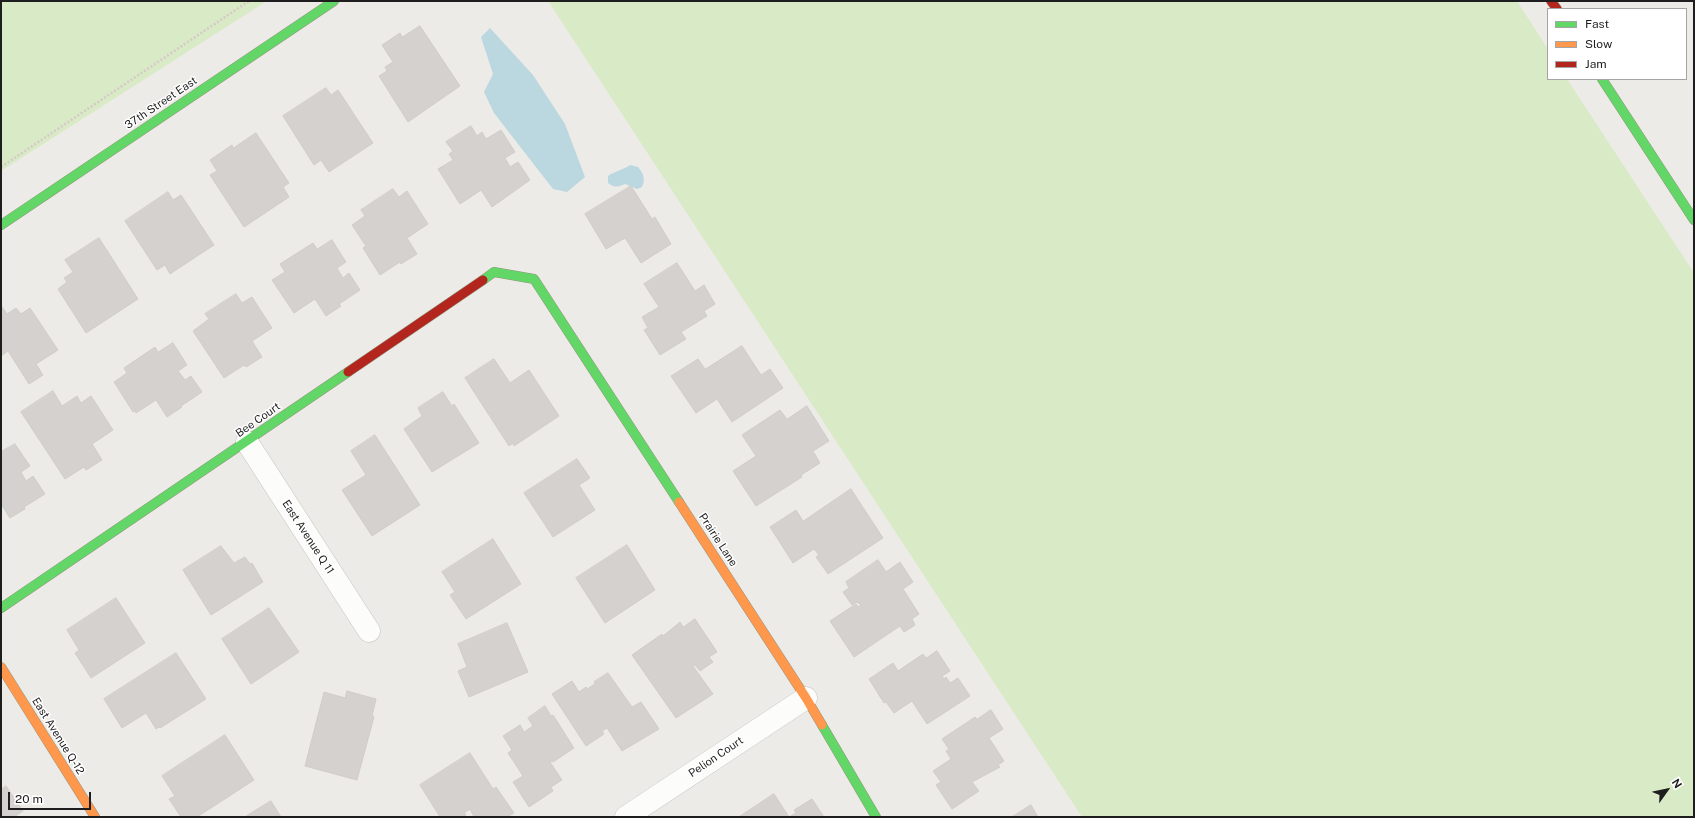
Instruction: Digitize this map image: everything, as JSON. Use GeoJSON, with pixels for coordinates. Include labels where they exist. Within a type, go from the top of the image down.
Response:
{"type":"FeatureCollection","features":[{"type":"Feature","properties":{"kind":"main road","name":"37th Street East"},"geometry":{"type":"LineString","coordinates":[[1,225],[334,1]]}},
{"type":"Feature","properties":{"kind":"main road"},"geometry":{"type":"LineString","coordinates":[[1603,80],[1694,220]]}},
{"type":"Feature","properties":{"kind":"main road","name":"Bee Court"},"geometry":{"type":"LineString","coordinates":[[1,608],[247,442],[494,272],[534,279]]}},
{"type":"Feature","properties":{"kind":"main road","name":"Prairie Lane"},"geometry":{"type":"LineString","coordinates":[[534,279],[806,698],[876,817]]}},
{"type":"Feature","properties":{"kind":"main road","name":"East Avenue Q-12"},"geometry":{"type":"LineString","coordinates":[[1,667],[95,817]]}},
{"type":"Feature","properties":{"kind":"street","name":"East Avenue Q 11"},"geometry":{"type":"LineString","coordinates":[[247,442],[369,631]]}},
{"type":"Feature","properties":{"kind":"street","name":"Pelion Court"},"geometry":{"type":"LineString","coordinates":[[626,817],[806,698]]}},
{"type":"Feature","properties":{"kind":"path"},"geometry":{"type":"LineString","coordinates":[[1,166],[249,1]]}},
{"type":"Feature","properties":{"kind":"green space"},"geometry":{"type":"Polygon","coordinates":[[[1,1],[267,1],[1,171],[1,1]]]}},
{"type":"Feature","properties":{"kind":"green space"},"geometry":{"type":"Polygon","coordinates":[[[548,1],[1517,1],[1547,47],[1547,80],[1568,80],[1694,273],[1694,817],[1082,817],[548,1]]]}},
{"type":"Feature","properties":{"kind":"water"},"geometry":{"type":"Polygon","coordinates":[[[490,28],[533,75],[565,124],[585,177],[567,192],[553,189],[494,113],[484,92],[493,74],[481,37],[490,28]]]}},
{"type":"Feature","properties":{"kind":"water"},"geometry":{"type":"Polygon","coordinates":[[[630,165],[638,167],[641,172],[644,179],[642,187],[637,189],[625,184],[620,186],[612,186],[608,183],[608,176],[630,165]]]}},
{"type":"Feature","properties":{"kind":"building"},"geometry":{"type":"Polygon","coordinates":[[[420,26],[460,86],[408,122],[379,76],[387,71],[385,67],[393,62],[382,45],[400,33],[402,37],[420,26]]]}},
{"type":"Feature","properties":{"kind":"building"},"geometry":{"type":"Polygon","coordinates":[[[326,88],[331,95],[338,90],[373,143],[329,172],[321,160],[314,165],[283,116],[326,88]]]}},
{"type":"Feature","properties":{"kind":"building"},"geometry":{"type":"Polygon","coordinates":[[[471,126],[477,136],[482,132],[486,139],[501,130],[515,152],[505,158],[510,167],[518,162],[530,180],[492,207],[481,190],[460,204],[438,169],[453,160],[449,154],[453,151],[446,142],[471,126]]]}},
{"type":"Feature","properties":{"kind":"building"},"geometry":{"type":"Polygon","coordinates":[[[256,133],[289,183],[283,187],[289,197],[244,227],[210,175],[217,171],[210,160],[232,145],[233,148],[256,133]]]}},
{"type":"Feature","properties":{"kind":"building"},"geometry":{"type":"Polygon","coordinates":[[[631,186],[652,219],[655,217],[671,244],[641,263],[625,238],[606,249],[585,214],[631,186]]]}},
{"type":"Feature","properties":{"kind":"building"},"geometry":{"type":"Polygon","coordinates":[[[393,189],[399,197],[407,191],[428,224],[407,238],[417,254],[401,264],[400,262],[380,275],[363,248],[366,246],[352,225],[365,216],[361,210],[393,189]]]}},
{"type":"Feature","properties":{"kind":"building"},"geometry":{"type":"Polygon","coordinates":[[[168,192],[173,200],[181,195],[214,245],[170,274],[165,265],[157,270],[125,221],[168,192]]]}},
{"type":"Feature","properties":{"kind":"building"},"geometry":{"type":"Polygon","coordinates":[[[99,238],[138,299],[86,333],[58,289],[67,282],[64,278],[73,272],[65,260],[99,238]]]}},
{"type":"Feature","properties":{"kind":"building"},"geometry":{"type":"Polygon","coordinates":[[[332,240],[346,262],[337,268],[343,278],[349,273],[360,290],[339,304],[341,306],[326,316],[315,299],[294,313],[272,280],[285,272],[280,264],[313,243],[317,249],[332,240]]]}},
{"type":"Feature","properties":{"kind":"building"},"geometry":{"type":"Polygon","coordinates":[[[677,263],[695,291],[704,285],[715,304],[704,311],[707,316],[681,332],[686,339],[660,355],[644,330],[648,328],[642,317],[659,307],[644,284],[677,263]]]}},
{"type":"Feature","properties":{"kind":"building"},"geometry":{"type":"Polygon","coordinates":[[[236,294],[242,303],[252,297],[272,328],[252,341],[262,357],[246,367],[244,365],[224,378],[193,331],[209,319],[205,314],[236,294]]]}},
{"type":"Feature","properties":{"kind":"building"},"geometry":{"type":"Polygon","coordinates":[[[1,305],[7,314],[16,308],[21,314],[30,308],[58,350],[36,364],[43,375],[29,384],[8,351],[1,356],[1,305]]]}},
{"type":"Feature","properties":{"kind":"building"},"geometry":{"type":"Polygon","coordinates":[[[173,343],[187,365],[178,371],[185,380],[191,376],[202,392],[167,417],[156,400],[136,413],[135,411],[133,412],[114,382],[127,373],[124,368],[155,347],[158,352],[173,343]]]}},
{"type":"Feature","properties":{"kind":"building"},"geometry":{"type":"Polygon","coordinates":[[[742,346],[761,375],[770,369],[783,388],[732,422],[717,399],[696,413],[671,376],[698,359],[705,369],[742,346]]]}},
{"type":"Feature","properties":{"kind":"building"},"geometry":{"type":"Polygon","coordinates":[[[494,359],[510,383],[529,370],[559,416],[514,446],[513,443],[509,446],[465,378],[494,359]]]}},
{"type":"Feature","properties":{"kind":"building"},"geometry":{"type":"Polygon","coordinates":[[[53,391],[62,406],[77,396],[81,403],[91,396],[113,430],[92,444],[102,460],[86,470],[84,467],[65,479],[21,412],[53,391]]]}},
{"type":"Feature","properties":{"kind":"building"},"geometry":{"type":"Polygon","coordinates":[[[443,392],[452,406],[454,404],[479,443],[432,472],[404,429],[422,416],[418,408],[443,392]]]}},
{"type":"Feature","properties":{"kind":"building"},"geometry":{"type":"Polygon","coordinates":[[[807,406],[829,441],[813,451],[820,463],[801,475],[802,477],[756,506],[733,471],[756,456],[742,435],[780,410],[787,419],[807,406]]]}},
{"type":"Feature","properties":{"kind":"building"},"geometry":{"type":"Polygon","coordinates":[[[375,435],[420,505],[372,536],[342,490],[366,475],[351,451],[375,435]]]}},
{"type":"Feature","properties":{"kind":"building"},"geometry":{"type":"Polygon","coordinates":[[[15,444],[30,466],[21,472],[26,481],[33,476],[45,494],[10,518],[1,504],[1,452],[15,444]]]}},
{"type":"Feature","properties":{"kind":"building"},"geometry":{"type":"Polygon","coordinates":[[[577,459],[590,478],[579,485],[595,510],[553,537],[524,493],[577,459]]]}},
{"type":"Feature","properties":{"kind":"building"},"geometry":{"type":"Polygon","coordinates":[[[851,489],[883,538],[828,574],[816,557],[819,555],[814,549],[793,563],[770,527],[796,510],[803,521],[851,489]]]}},
{"type":"Feature","properties":{"kind":"building"},"geometry":{"type":"Polygon","coordinates":[[[493,539],[521,584],[466,619],[450,595],[455,592],[442,572],[493,539]]]}},
{"type":"Feature","properties":{"kind":"building"},"geometry":{"type":"Polygon","coordinates":[[[627,545],[655,590],[605,623],[576,578],[627,545]]]}},
{"type":"Feature","properties":{"kind":"building"},"geometry":{"type":"Polygon","coordinates":[[[221,546],[234,563],[245,557],[250,564],[252,563],[263,582],[211,615],[183,570],[221,546]]]}},
{"type":"Feature","properties":{"kind":"building"},"geometry":{"type":"Polygon","coordinates":[[[878,560],[886,572],[900,562],[913,582],[903,589],[919,614],[912,619],[915,625],[904,632],[900,626],[854,657],[830,621],[856,604],[858,607],[861,605],[857,602],[852,605],[843,592],[849,588],[846,582],[878,560]]]}},
{"type":"Feature","properties":{"kind":"building"},"geometry":{"type":"Polygon","coordinates":[[[116,598],[145,643],[91,678],[75,653],[79,650],[67,630],[116,598]]]}},
{"type":"Feature","properties":{"kind":"building"},"geometry":{"type":"Polygon","coordinates":[[[269,608],[299,652],[251,684],[222,639],[269,608]]]}},
{"type":"Feature","properties":{"kind":"building"},"geometry":{"type":"Polygon","coordinates":[[[695,619],[717,652],[709,657],[713,662],[700,671],[695,665],[693,666],[713,694],[676,718],[632,655],[662,634],[663,636],[680,622],[683,627],[695,619]]]}},
{"type":"Feature","properties":{"kind":"building"},"geometry":{"type":"Polygon","coordinates":[[[507,623],[528,672],[469,697],[458,671],[467,667],[458,644],[507,623]]]}},
{"type":"Feature","properties":{"kind":"building"},"geometry":{"type":"Polygon","coordinates":[[[937,651],[950,671],[942,676],[944,679],[946,677],[950,683],[958,678],[970,696],[927,724],[912,701],[894,713],[886,702],[884,703],[869,679],[893,663],[898,671],[923,654],[926,658],[937,651]]]}},
{"type":"Feature","properties":{"kind":"building"},"geometry":{"type":"Polygon","coordinates":[[[176,653],[206,699],[160,728],[159,727],[156,729],[146,713],[122,728],[104,699],[176,653]]]}},
{"type":"Feature","properties":{"kind":"building"},"geometry":{"type":"Polygon","coordinates":[[[608,673],[632,707],[641,702],[659,729],[622,751],[607,728],[602,731],[604,734],[586,746],[552,694],[572,681],[579,692],[586,687],[587,689],[595,684],[594,682],[608,673]]]}},
{"type":"Feature","properties":{"kind":"building"},"geometry":{"type":"Polygon","coordinates":[[[347,691],[376,699],[372,716],[374,717],[357,780],[305,766],[324,692],[345,698],[347,691]]]}},
{"type":"Feature","properties":{"kind":"building"},"geometry":{"type":"Polygon","coordinates":[[[545,706],[551,716],[553,715],[574,748],[553,762],[550,762],[562,780],[551,787],[553,791],[529,807],[513,782],[523,776],[508,753],[512,750],[503,736],[520,725],[524,732],[533,726],[528,718],[545,706]]]}},
{"type":"Feature","properties":{"kind":"building"},"geometry":{"type":"Polygon","coordinates":[[[991,710],[1003,729],[989,738],[1004,761],[998,765],[1000,767],[972,782],[979,791],[952,809],[936,785],[941,782],[933,771],[951,759],[946,751],[949,749],[942,739],[975,717],[977,719],[991,710]]]}},
{"type":"Feature","properties":{"kind":"building"},"geometry":{"type":"Polygon","coordinates":[[[225,735],[254,780],[197,817],[181,817],[169,799],[175,796],[162,776],[225,735]]]}},
{"type":"Feature","properties":{"kind":"building"},"geometry":{"type":"Polygon","coordinates":[[[470,753],[493,789],[496,787],[514,813],[507,817],[474,817],[470,809],[464,813],[466,815],[462,817],[440,817],[420,785],[470,753]]]}},
{"type":"Feature","properties":{"kind":"building"},"geometry":{"type":"Polygon","coordinates":[[[6,786],[23,811],[14,817],[1,817],[1,790],[6,786]]]}},
{"type":"Feature","properties":{"kind":"building"},"geometry":{"type":"Polygon","coordinates":[[[774,794],[789,817],[739,817],[774,794]]]}},
{"type":"Feature","properties":{"kind":"building"},"geometry":{"type":"Polygon","coordinates":[[[812,799],[824,817],[789,817],[796,813],[794,810],[812,799]]]}},
{"type":"Feature","properties":{"kind":"building"},"geometry":{"type":"Polygon","coordinates":[[[271,801],[281,817],[245,817],[271,801]]]}},
{"type":"Feature","properties":{"kind":"building"},"geometry":{"type":"Polygon","coordinates":[[[1031,805],[1038,817],[1012,817],[1031,805]]]}},
{"type":"Feature","properties":{"kind":"traffic: fast"},"geometry":{"type":"LineString","coordinates":[[1,225],[334,1]]}},
{"type":"Feature","properties":{"kind":"traffic: fast"},"geometry":{"type":"LineString","coordinates":[[1603,80],[1694,220]]}},
{"type":"Feature","properties":{"kind":"traffic: fast"},"geometry":{"type":"LineString","coordinates":[[483,280],[494,272],[534,279],[679,502]]}},
{"type":"Feature","properties":{"kind":"traffic: fast"},"geometry":{"type":"LineString","coordinates":[[1,608],[348,372]]}},
{"type":"Feature","properties":{"kind":"traffic: fast"},"geometry":{"type":"LineString","coordinates":[[822,725],[876,817]]}},
{"type":"Feature","properties":{"kind":"traffic: slow"},"geometry":{"type":"LineString","coordinates":[[679,502],[822,725]]}},
{"type":"Feature","properties":{"kind":"traffic: slow"},"geometry":{"type":"LineString","coordinates":[[1,667],[95,817]]}},
{"type":"Feature","properties":{"kind":"traffic: jam"},"geometry":{"type":"LineString","coordinates":[[1551,1],[1556,8]]}},
{"type":"Feature","properties":{"kind":"traffic: jam"},"geometry":{"type":"LineString","coordinates":[[348,372],[483,280]]}}]}
